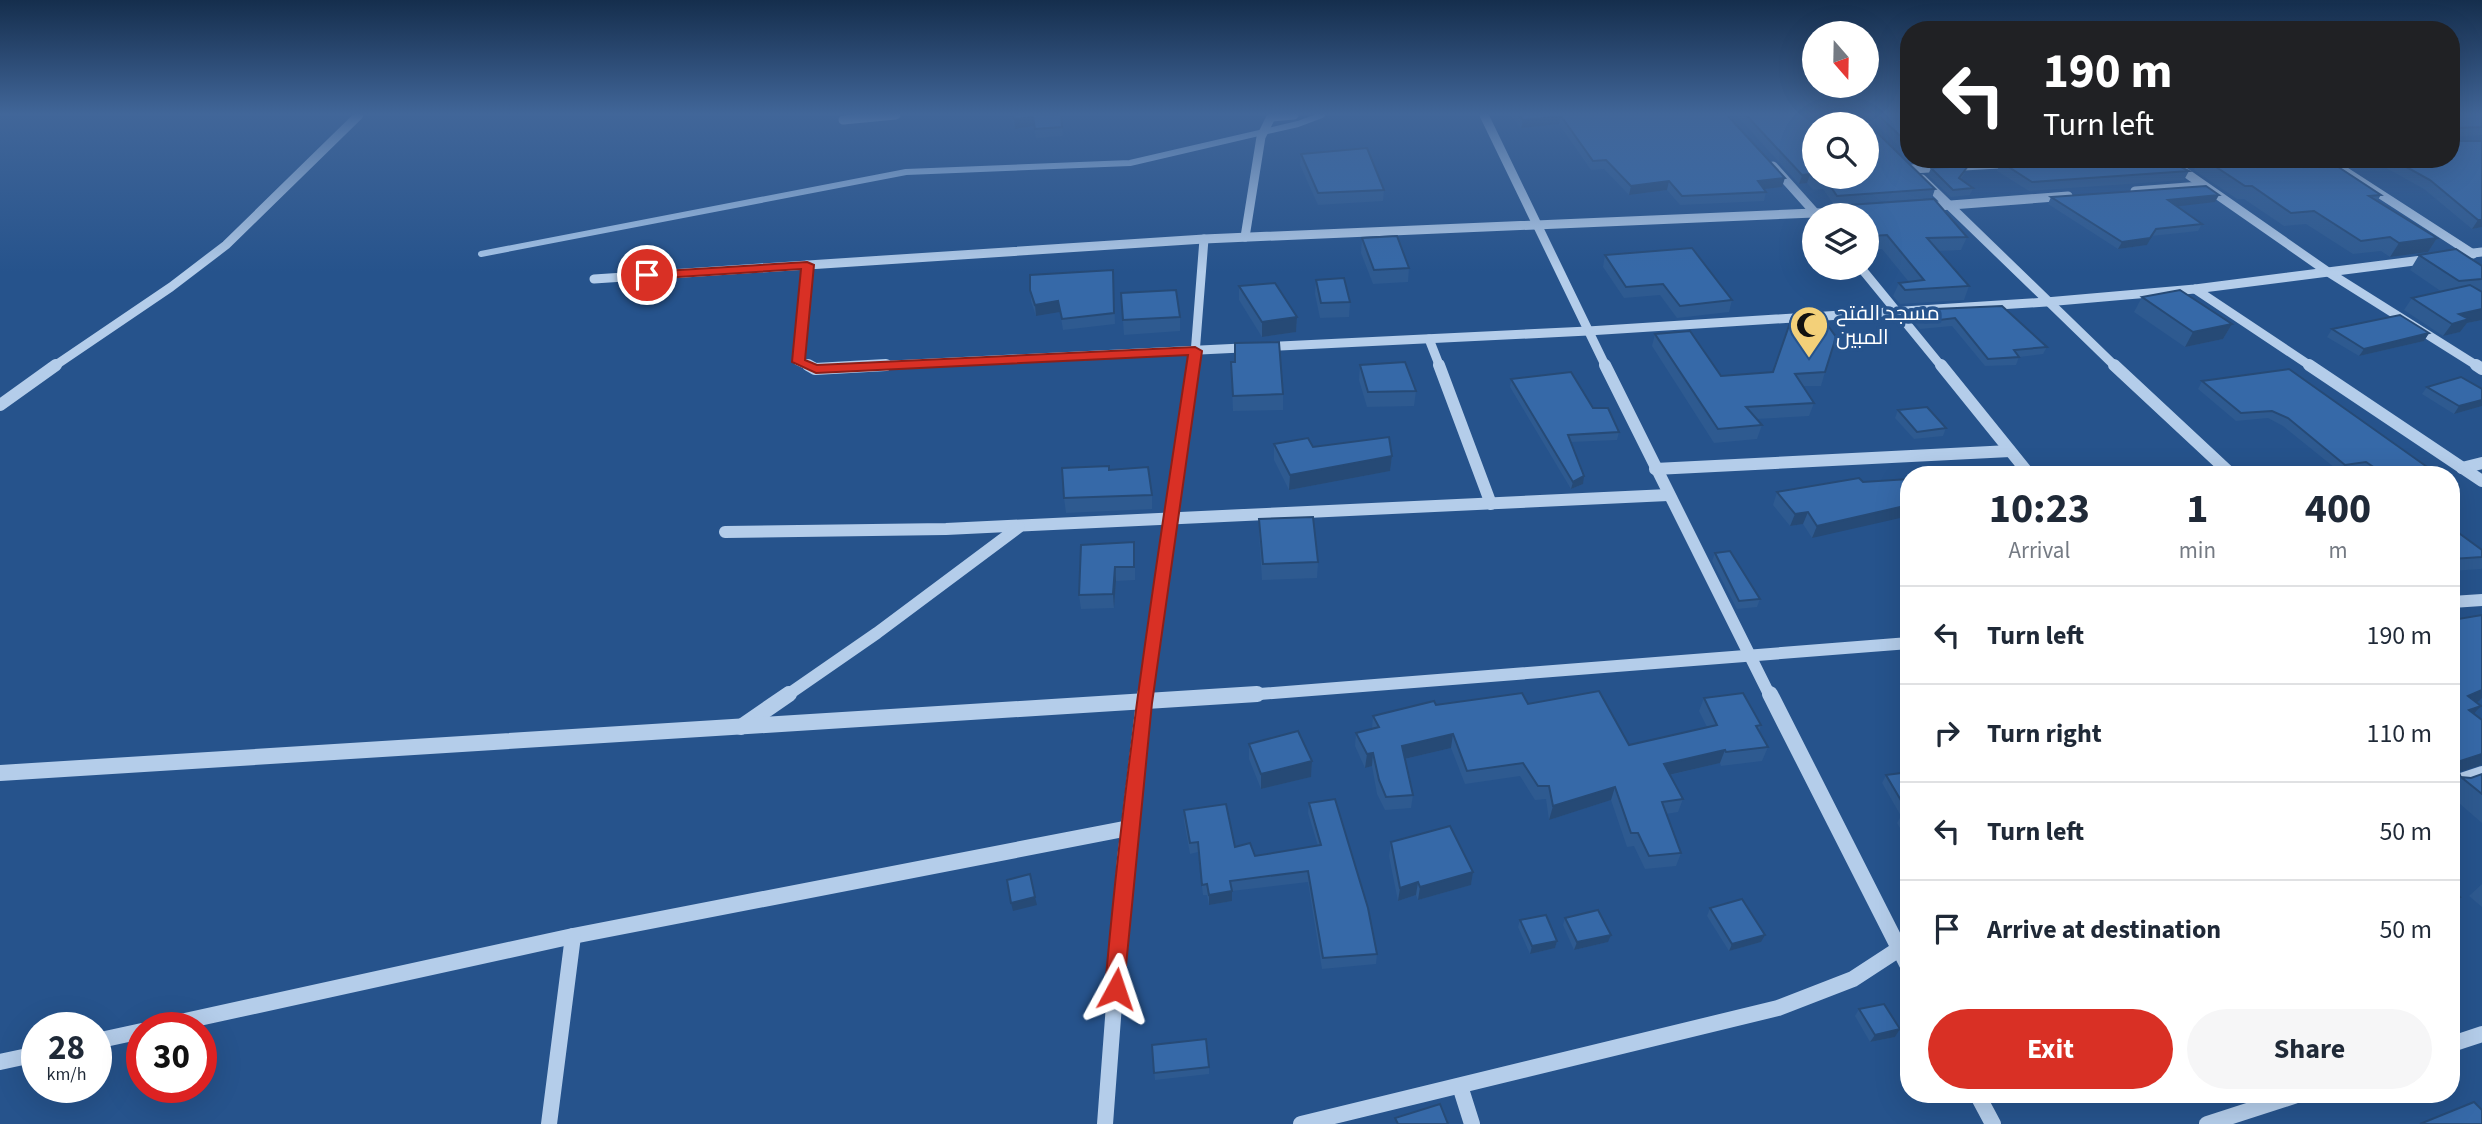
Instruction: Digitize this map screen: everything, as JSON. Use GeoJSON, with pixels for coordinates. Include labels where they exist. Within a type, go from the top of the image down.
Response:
{"type":"FeatureCollection","features":[{"type":"Feature","properties":{"kind":"street"},"geometry":{"type":"LineString","coordinates":[[0,405],[57,363],[155,300],[219,250],[305,167]]}},
{"type":"Feature","properties":{"kind":"street"},"geometry":{"type":"LineString","coordinates":[[1245,237],[1256,167]]}},
{"type":"Feature","properties":{"kind":"street"},"geometry":{"type":"LineString","coordinates":[[1510,167],[1668,495],[1900,939]]}},
{"type":"Feature","properties":{"kind":"street"},"geometry":{"type":"LineString","coordinates":[[1774,167],[1806,203]]}},
{"type":"Feature","properties":{"kind":"street"},"geometry":{"type":"LineString","coordinates":[[1912,169],[1930,168]]}},
{"type":"Feature","properties":{"kind":"street"},"geometry":{"type":"LineString","coordinates":[[2178,168],[2328,272],[2482,369]]}},
{"type":"Feature","properties":{"kind":"street"},"geometry":{"type":"LineString","coordinates":[[2340,168],[2477,253],[2482,260]]}},
{"type":"Feature","properties":{"kind":"street"},"geometry":{"type":"LineString","coordinates":[[1912,169],[2046,302],[2222,466]]}},
{"type":"Feature","properties":{"kind":"street"},"geometry":{"type":"LineString","coordinates":[[2122,192],[2201,186]]}},
{"type":"Feature","properties":{"kind":"street"},"geometry":{"type":"LineString","coordinates":[[1909,208],[2082,195]]}},
{"type":"Feature","properties":{"kind":"street"},"geometry":{"type":"LineString","coordinates":[[594,279],[1204,239],[1802,215]]}},
{"type":"Feature","properties":{"kind":"street"},"geometry":{"type":"LineString","coordinates":[[1105,1124],[1129,828],[1143,703],[1173,520],[1195,351],[1204,239]]}},
{"type":"Feature","properties":{"kind":"street"},"geometry":{"type":"LineString","coordinates":[[807,265],[798,362],[816,369],[1588,331],[2046,302],[2195,289],[2477,253]]}},
{"type":"Feature","properties":{"kind":"street"},"geometry":{"type":"LineString","coordinates":[[1871,280],[2022,466]]}},
{"type":"Feature","properties":{"kind":"street"},"geometry":{"type":"LineString","coordinates":[[2195,289],[2459,466]]}},
{"type":"Feature","properties":{"kind":"street"},"geometry":{"type":"LineString","coordinates":[[1429,339],[1491,504]]}},
{"type":"Feature","properties":{"kind":"street"},"geometry":{"type":"LineString","coordinates":[[1655,469],[2010,451]]}},
{"type":"Feature","properties":{"kind":"street"},"geometry":{"type":"LineString","coordinates":[[2462,468],[2482,463]]}},
{"type":"Feature","properties":{"kind":"street"},"geometry":{"type":"LineString","coordinates":[[2462,468],[2482,481]]}},
{"type":"Feature","properties":{"kind":"street"},"geometry":{"type":"LineString","coordinates":[[725,532],[1173,520],[1668,495]]}},
{"type":"Feature","properties":{"kind":"street"},"geometry":{"type":"LineString","coordinates":[[740,728],[888,625],[1019,526]]}},
{"type":"Feature","properties":{"kind":"street"},"geometry":{"type":"LineString","coordinates":[[2460,601],[2482,600]]}},
{"type":"Feature","properties":{"kind":"street"},"geometry":{"type":"LineString","coordinates":[[0,773],[1143,703],[1900,644]]}},
{"type":"Feature","properties":{"kind":"street"},"geometry":{"type":"LineString","coordinates":[[2460,781],[2482,774]]}},
{"type":"Feature","properties":{"kind":"street"},"geometry":{"type":"LineString","coordinates":[[217,1014],[573,936],[1129,828]]}},
{"type":"Feature","properties":{"kind":"street"},"geometry":{"type":"LineString","coordinates":[[548,1124],[573,936]]}},
{"type":"Feature","properties":{"kind":"street"},"geometry":{"type":"LineString","coordinates":[[1301,1124],[1778,1008],[1853,978],[1900,949]]}},
{"type":"Feature","properties":{"kind":"street"},"geometry":{"type":"LineString","coordinates":[[2460,1041],[2482,1034]]}},
{"type":"Feature","properties":{"kind":"street"},"geometry":{"type":"LineString","coordinates":[[0,1062],[21,1057]]}},
{"type":"Feature","properties":{"kind":"street"},"geometry":{"type":"LineString","coordinates":[[1460,1086],[1472,1124]]}},
{"type":"Feature","properties":{"kind":"street"},"geometry":{"type":"LineString","coordinates":[[1982,1103],[1993,1124]]}},
{"type":"Feature","properties":{"kind":"street"},"geometry":{"type":"LineString","coordinates":[[2207,1124],[2272,1103]]}},
{"type":"Feature","properties":{"kind":"building"},"geometry":{"type":"Polygon","coordinates":[[[1307,167],[1375,167],[1384,190],[1318,193],[1307,167]]]}},
{"type":"Feature","properties":{"kind":"building"},"geometry":{"type":"Polygon","coordinates":[[[1613,167],[1775,167],[1785,178],[1758,181],[1766,192],[1682,196],[1669,181],[1631,186],[1613,167]]]}},
{"type":"Feature","properties":{"kind":"building"},"geometry":{"type":"Polygon","coordinates":[[[1879,167],[1913,168],[1935,189],[1837,196],[1832,189],[1879,189],[1879,167]]]}},
{"type":"Feature","properties":{"kind":"building"},"geometry":{"type":"Polygon","coordinates":[[[2482,167],[2482,220],[2478,220],[2430,180],[2408,168],[2482,167]]]}},
{"type":"Feature","properties":{"kind":"building"},"geometry":{"type":"Polygon","coordinates":[[[1931,168],[1966,168],[1959,178],[1973,188],[1953,190],[1931,168]]]}},
{"type":"Feature","properties":{"kind":"building"},"geometry":{"type":"Polygon","coordinates":[[[2010,168],[2183,168],[2189,171],[2032,182],[2010,168]]]}},
{"type":"Feature","properties":{"kind":"building"},"geometry":{"type":"Polygon","coordinates":[[[2218,168],[2340,168],[2381,195],[2369,196],[2437,238],[2399,243],[2390,237],[2361,241],[2314,211],[2291,213],[2252,186],[2245,186],[2218,168]]]}},
{"type":"Feature","properties":{"kind":"building"},"geometry":{"type":"Polygon","coordinates":[[[2206,186],[2219,195],[2168,200],[2202,224],[2156,229],[2150,238],[2122,242],[2051,197],[2206,186]]]}},
{"type":"Feature","properties":{"kind":"building"},"geometry":{"type":"Polygon","coordinates":[[[1934,199],[1967,237],[1927,238],[1969,286],[1905,290],[1899,283],[1924,280],[1887,235],[1879,236],[1879,203],[1877,203],[1934,199]]]}},
{"type":"Feature","properties":{"kind":"building"},"geometry":{"type":"Polygon","coordinates":[[[1397,236],[1409,268],[1374,270],[1362,238],[1397,236]]]}},
{"type":"Feature","properties":{"kind":"building"},"geometry":{"type":"Polygon","coordinates":[[[1692,248],[1732,300],[1680,306],[1663,284],[1626,287],[1605,255],[1692,248]]]}},
{"type":"Feature","properties":{"kind":"building"},"geometry":{"type":"Polygon","coordinates":[[[2456,249],[2482,266],[2482,279],[2459,281],[2419,255],[2456,249]]]}},
{"type":"Feature","properties":{"kind":"building"},"geometry":{"type":"Polygon","coordinates":[[[1113,270],[1114,313],[1062,319],[1058,301],[1035,305],[1030,290],[1030,275],[1113,270]]]}},
{"type":"Feature","properties":{"kind":"building"},"geometry":{"type":"Polygon","coordinates":[[[1344,278],[1350,302],[1321,303],[1316,280],[1344,278]]]}},
{"type":"Feature","properties":{"kind":"building"},"geometry":{"type":"Polygon","coordinates":[[[1275,283],[1297,317],[1262,322],[1239,286],[1275,283]]]}},
{"type":"Feature","properties":{"kind":"building"},"geometry":{"type":"Polygon","coordinates":[[[2470,285],[2482,292],[2482,309],[2459,314],[2469,319],[2452,324],[2412,298],[2470,285]]]}},
{"type":"Feature","properties":{"kind":"building"},"geometry":{"type":"Polygon","coordinates":[[[1176,290],[1180,317],[1123,320],[1121,293],[1176,290]]]}},
{"type":"Feature","properties":{"kind":"building"},"geometry":{"type":"Polygon","coordinates":[[[2180,290],[2232,324],[2193,332],[2142,297],[2180,290]]]}},
{"type":"Feature","properties":{"kind":"building"},"geometry":{"type":"Polygon","coordinates":[[[2002,306],[2047,347],[2014,350],[2019,357],[1988,359],[1955,318],[1923,322],[1914,310],[2002,306]]]}},
{"type":"Feature","properties":{"kind":"building"},"geometry":{"type":"Polygon","coordinates":[[[2400,315],[2429,333],[2364,349],[2332,329],[2400,315]]]}},
{"type":"Feature","properties":{"kind":"building"},"geometry":{"type":"Polygon","coordinates":[[[1821,316],[1836,337],[1825,372],[1795,374],[1814,403],[1746,407],[1762,425],[1718,429],[1655,334],[1690,331],[1721,376],[1773,372],[1792,317],[1821,316]]]}},
{"type":"Feature","properties":{"kind":"building"},"geometry":{"type":"Polygon","coordinates":[[[1279,342],[1283,394],[1233,396],[1231,362],[1235,362],[1235,343],[1279,342]]]}},
{"type":"Feature","properties":{"kind":"building"},"geometry":{"type":"Polygon","coordinates":[[[1405,362],[1416,391],[1368,392],[1360,365],[1405,362]]]}},
{"type":"Feature","properties":{"kind":"building"},"geometry":{"type":"Polygon","coordinates":[[[2289,369],[2426,466],[2372,466],[2366,462],[2345,465],[2288,418],[2272,411],[2241,413],[2202,381],[2289,369]]]}},
{"type":"Feature","properties":{"kind":"building"},"geometry":{"type":"Polygon","coordinates":[[[1571,372],[1593,408],[1608,408],[1619,432],[1568,435],[1584,476],[1573,482],[1511,379],[1571,372]]]}},
{"type":"Feature","properties":{"kind":"building"},"geometry":{"type":"Polygon","coordinates":[[[2461,377],[2482,389],[2482,400],[2459,406],[2427,387],[2461,377]]]}},
{"type":"Feature","properties":{"kind":"building"},"geometry":{"type":"Polygon","coordinates":[[[1927,407],[1946,428],[1917,432],[1898,410],[1927,407]]]}},
{"type":"Feature","properties":{"kind":"building"},"geometry":{"type":"Polygon","coordinates":[[[1389,437],[1392,456],[1290,475],[1274,444],[1308,438],[1313,447],[1389,437]]]}},
{"type":"Feature","properties":{"kind":"building"},"geometry":{"type":"Polygon","coordinates":[[[1109,466],[1109,470],[1148,467],[1152,495],[1064,498],[1062,468],[1109,466]]]}},
{"type":"Feature","properties":{"kind":"building"},"geometry":{"type":"Polygon","coordinates":[[[1859,478],[1863,482],[1900,480],[1900,507],[1817,526],[1808,512],[1795,514],[1777,492],[1859,478]]]}},
{"type":"Feature","properties":{"kind":"building"},"geometry":{"type":"Polygon","coordinates":[[[1313,517],[1318,562],[1263,564],[1259,519],[1313,517]]]}},
{"type":"Feature","properties":{"kind":"building"},"geometry":{"type":"Polygon","coordinates":[[[2460,534],[2482,550],[2482,557],[2460,558],[2460,534]]]}},
{"type":"Feature","properties":{"kind":"building"},"geometry":{"type":"Polygon","coordinates":[[[1134,542],[1134,567],[1115,567],[1113,594],[1079,595],[1081,545],[1134,542]]]}},
{"type":"Feature","properties":{"kind":"building"},"geometry":{"type":"Polygon","coordinates":[[[1730,551],[1760,599],[1739,601],[1715,553],[1730,551]]]}},
{"type":"Feature","properties":{"kind":"building"},"geometry":{"type":"Polygon","coordinates":[[[2482,615],[2482,690],[2468,696],[2481,706],[2469,710],[2482,720],[2482,754],[2460,761],[2460,619],[2482,615]]]}},
{"type":"Feature","properties":{"kind":"building"},"geometry":{"type":"Polygon","coordinates":[[[1599,691],[1629,745],[1717,725],[1704,698],[1743,693],[1761,725],[1756,726],[1768,747],[1725,750],[1664,764],[1683,799],[1662,802],[1681,853],[1649,856],[1638,833],[1631,833],[1615,787],[1553,806],[1549,786],[1538,786],[1523,763],[1467,771],[1453,734],[1402,746],[1413,795],[1386,797],[1373,753],[1367,754],[1356,733],[1379,727],[1373,716],[1434,701],[1436,705],[1522,693],[1528,704],[1599,691]]]}},
{"type":"Feature","properties":{"kind":"building"},"geometry":{"type":"Polygon","coordinates":[[[1298,731],[1312,761],[1261,774],[1249,744],[1298,731]]]}},
{"type":"Feature","properties":{"kind":"building"},"geometry":{"type":"Polygon","coordinates":[[[1900,773],[1900,799],[1886,775],[1900,773]]]}},
{"type":"Feature","properties":{"kind":"building"},"geometry":{"type":"Polygon","coordinates":[[[2482,774],[2482,794],[2461,777],[2471,778],[2482,774]]]}},
{"type":"Feature","properties":{"kind":"building"},"geometry":{"type":"Polygon","coordinates":[[[1335,799],[1368,908],[1377,954],[1323,958],[1308,871],[1230,881],[1232,891],[1209,895],[1207,884],[1202,885],[1198,842],[1190,843],[1184,810],[1226,804],[1235,847],[1250,843],[1255,856],[1321,845],[1309,803],[1335,799]]]}},
{"type":"Feature","properties":{"kind":"building"},"geometry":{"type":"Polygon","coordinates":[[[1450,826],[1473,872],[1420,887],[1418,882],[1400,888],[1391,842],[1450,826]]]}},
{"type":"Feature","properties":{"kind":"building"},"geometry":{"type":"Polygon","coordinates":[[[1030,874],[1035,897],[1011,903],[1007,880],[1030,874]]]}},
{"type":"Feature","properties":{"kind":"building"},"geometry":{"type":"Polygon","coordinates":[[[1742,899],[1765,935],[1732,944],[1710,908],[1742,899]]]}},
{"type":"Feature","properties":{"kind":"building"},"geometry":{"type":"Polygon","coordinates":[[[1598,910],[1611,935],[1577,942],[1565,918],[1598,910]]]}},
{"type":"Feature","properties":{"kind":"building"},"geometry":{"type":"Polygon","coordinates":[[[1546,915],[1557,941],[1532,946],[1520,920],[1546,915]]]}},
{"type":"Feature","properties":{"kind":"building"},"geometry":{"type":"Polygon","coordinates":[[[1884,1004],[1900,1029],[1875,1035],[1859,1009],[1884,1004]]]}},
{"type":"Feature","properties":{"kind":"building"},"geometry":{"type":"Polygon","coordinates":[[[1206,1039],[1209,1067],[1154,1073],[1152,1045],[1206,1039]]]}},
{"type":"Feature","properties":{"kind":"building"},"geometry":{"type":"Polygon","coordinates":[[[2474,1102],[2482,1110],[2482,1124],[2420,1124],[2474,1102]]]}},
{"type":"Feature","properties":{"kind":"building"},"geometry":{"type":"Polygon","coordinates":[[[1440,1104],[1448,1124],[1398,1124],[1395,1118],[1440,1104]]]}},
{"type":"Feature","properties":{"kind":"waterway"},"geometry":{"type":"LineString","coordinates":[[481,254],[906,172],[1019,167]]}},
{"type":"Feature","properties":{"kind":"place","name":"مسجد الفتح المبين"},"geometry":{"type":"Point","coordinates":[1809,359]}},
{"type":"Feature","properties":{"kind":"route"},"geometry":{"type":"LineString","coordinates":[[647,275],[807,265],[798,362],[816,369],[1195,351],[1173,520],[1143,703],[1129,828],[1116,989]]}}]}
